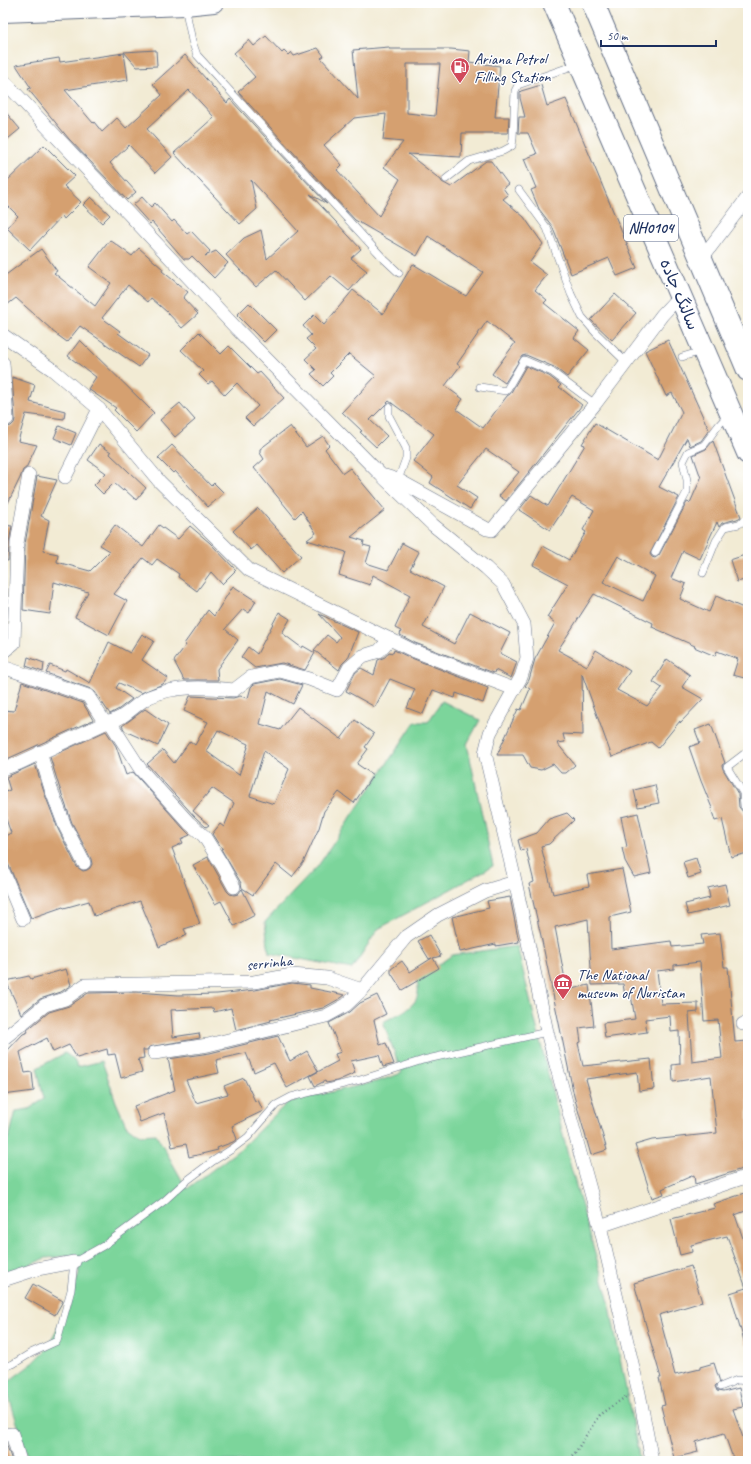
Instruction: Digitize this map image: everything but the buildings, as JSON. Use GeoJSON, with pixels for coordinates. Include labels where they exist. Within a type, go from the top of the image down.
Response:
{"type":"FeatureCollection","features":[{"type":"Feature","properties":{"kind":"highway","name":"سالنگ جاده"},"geometry":{"type":"LineString","coordinates":[[554,3],[748,453]]}},
{"type":"Feature","properties":{"kind":"highway","name":"سالنگ جاده"},"geometry":{"type":"LineString","coordinates":[[593,3],[748,370]]}},
{"type":"Feature","properties":{"kind":"street"},"geometry":{"type":"LineString","coordinates":[[5,10],[214,3]]}},
{"type":"Feature","properties":{"kind":"street"},"geometry":{"type":"LineString","coordinates":[[3,80],[237,329],[381,475],[433,525],[486,568],[503,584],[524,624],[527,658],[521,677],[490,733],[485,753],[516,882],[547,1032],[600,1226],[639,1393],[652,1461]]}},
{"type":"Feature","properties":{"kind":"street"},"geometry":{"type":"LineString","coordinates":[[702,258],[748,197]]}},
{"type":"Feature","properties":{"kind":"street"},"geometry":{"type":"LineString","coordinates":[[381,475],[398,480],[487,529],[492,530],[595,404],[662,315],[674,302],[682,299]]}},
{"type":"Feature","properties":{"kind":"street"},"geometry":{"type":"LineString","coordinates":[[3,335],[53,370],[99,409],[159,481],[249,570],[412,650],[514,689]]}},
{"type":"Feature","properties":{"kind":"street"},"geometry":{"type":"LineString","coordinates":[[3,363],[7,419]]}},
{"type":"Feature","properties":{"kind":"street"},"geometry":{"type":"LineString","coordinates":[[65,477],[99,409]]}},
{"type":"Feature","properties":{"kind":"street"},"geometry":{"type":"LineString","coordinates":[[3,652],[14,643],[17,543],[29,475]]}},
{"type":"Feature","properties":{"kind":"street"},"geometry":{"type":"LineString","coordinates":[[3,769],[17,764],[107,722],[119,719],[149,697],[174,690],[204,687],[234,690],[251,677],[280,671],[309,679],[337,690],[349,668],[363,656],[379,651],[390,638]]}},
{"type":"Feature","properties":{"kind":"street"},"geometry":{"type":"LineString","coordinates":[[3,667],[88,696],[141,770],[189,823],[204,836],[234,887]]}},
{"type":"Feature","properties":{"kind":"street"},"geometry":{"type":"LineString","coordinates":[[40,752],[51,790],[65,826],[84,863]]}},
{"type":"Feature","properties":{"kind":"street"},"geometry":{"type":"LineString","coordinates":[[3,871],[24,919]]}},
{"type":"Feature","properties":{"kind":"street"},"geometry":{"type":"LineString","coordinates":[[154,1053],[208,1045],[326,1016],[346,1005],[362,990],[406,937],[438,915],[485,891],[516,882]]}},
{"type":"Feature","properties":{"kind":"street","name":"serrinha"},"geometry":{"type":"LineString","coordinates":[[3,1039],[45,1005],[65,1000],[86,985],[254,982],[292,975],[327,978],[362,990]]}},
{"type":"Feature","properties":{"kind":"street"},"geometry":{"type":"LineString","coordinates":[[600,1226],[748,1176]]}},
{"type":"Feature","properties":{"kind":"street"},"geometry":{"type":"LineString","coordinates":[[3,1280],[37,1269],[74,1262]]}},
{"type":"Feature","properties":{"kind":"street"},"geometry":{"type":"LineString","coordinates":[[3,1435],[12,1434],[20,1461]]}},
{"type":"Feature","properties":{"kind":"lane"},"geometry":{"type":"LineString","coordinates":[[185,4],[192,41],[197,55],[384,259],[399,273]]}},
{"type":"Feature","properties":{"kind":"lane"},"geometry":{"type":"LineString","coordinates":[[446,179],[470,161],[503,151],[512,146],[514,138],[515,91],[518,85],[580,63]]}},
{"type":"Feature","properties":{"kind":"lane"},"geometry":{"type":"LineString","coordinates":[[519,190],[547,228],[571,294],[582,317],[626,362]]}},
{"type":"Feature","properties":{"kind":"lane"},"geometry":{"type":"LineString","coordinates":[[682,358],[704,350]]}},
{"type":"Feature","properties":{"kind":"lane"},"geometry":{"type":"LineString","coordinates":[[480,387],[506,391],[524,360],[552,372],[595,404]]}},
{"type":"Feature","properties":{"kind":"lane"},"geometry":{"type":"LineString","coordinates":[[389,408],[389,416],[406,448],[406,458],[398,480]]}},
{"type":"Feature","properties":{"kind":"lane"},"geometry":{"type":"LineString","coordinates":[[655,553],[687,492],[687,480],[683,462],[688,452],[704,445],[730,412]]}},
{"type":"Feature","properties":{"kind":"lane"},"geometry":{"type":"LineString","coordinates":[[704,573],[716,541],[725,527],[739,524],[748,518]]}},
{"type":"Feature","properties":{"kind":"lane"},"geometry":{"type":"LineString","coordinates":[[748,751],[727,767],[743,794],[744,806],[748,810]]}},
{"type":"Feature","properties":{"kind":"lane"},"geometry":{"type":"LineString","coordinates":[[3,1367],[13,1364],[31,1353],[57,1341],[71,1290],[74,1262],[103,1246],[164,1201],[212,1161],[248,1137],[276,1105],[291,1097],[360,1080],[423,1060],[547,1032]]}},
{"type":"Feature","properties":{"kind":"lane"},"geometry":{"type":"LineString","coordinates":[[720,1387],[736,1380],[748,1382]]}},
{"type":"Feature","properties":{"kind":"path"},"geometry":{"type":"LineString","coordinates":[[566,1461],[575,1453],[599,1415],[628,1395],[639,1393]]}},
{"type":"Feature","properties":{"kind":"green space"},"geometry":{"type":"Polygon","coordinates":[[[442,701],[480,720],[467,744],[493,866],[378,929],[352,969],[269,953],[265,922],[318,866],[415,722],[428,722],[442,701]]]}},
{"type":"Feature","properties":{"kind":"green space"},"geometry":{"type":"Polygon","coordinates":[[[517,946],[571,1168],[609,1302],[640,1461],[29,1461],[5,1384],[33,1363],[45,1351],[69,1307],[79,1273],[78,1255],[46,1258],[15,1271],[3,1274],[3,1138],[9,1138],[16,1111],[29,1109],[44,1099],[37,1068],[65,1053],[73,1059],[78,1067],[102,1061],[116,1102],[126,1125],[139,1135],[156,1134],[187,1189],[240,1149],[288,1102],[379,1081],[402,1073],[383,1022],[404,1011],[414,1003],[417,998],[418,991],[417,980],[452,955],[517,946]]]}},
{"type":"Feature","properties":{"kind":"place","name":"Ariana Petrol Filling Station"},"geometry":{"type":"Point","coordinates":[460,84]}},
{"type":"Feature","properties":{"kind":"place","name":"The National museum of Nuristan"},"geometry":{"type":"Point","coordinates":[563,1000]}}]}
